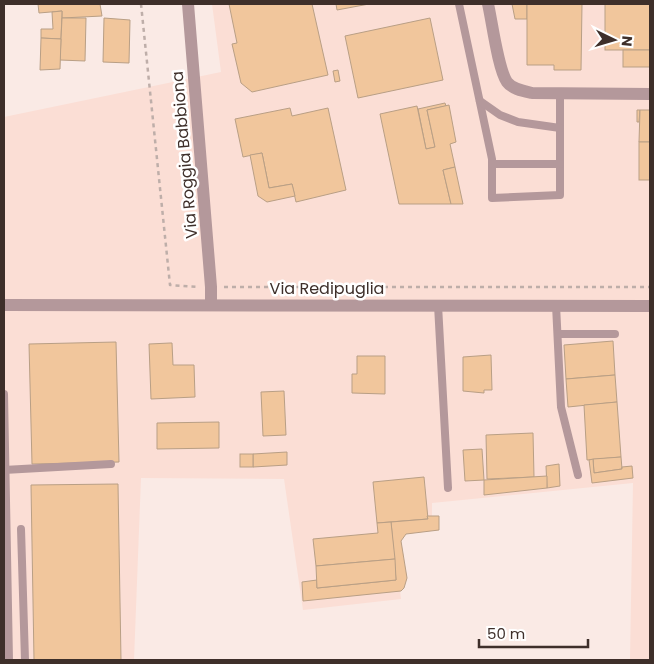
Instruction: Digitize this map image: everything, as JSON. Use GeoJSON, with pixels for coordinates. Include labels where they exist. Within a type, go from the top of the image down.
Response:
{"type":"FeatureCollection","features":[{"type":"Feature","properties":{"kind":"street","name":"Via Roggia Babbiona"},"geometry":{"type":"LineString","coordinates":[[188,4],[211,305]]}},
{"type":"Feature","properties":{"kind":"street"},"geometry":{"type":"LineString","coordinates":[[488,4],[502,69],[507,83],[518,90],[532,93],[650,94]]}},
{"type":"Feature","properties":{"kind":"street","name":"Via Redipuglia"},"geometry":{"type":"LineString","coordinates":[[4,305],[650,306]]}},
{"type":"Feature","properties":{"kind":"lane"},"geometry":{"type":"LineString","coordinates":[[458,4],[492,164],[492,198],[560,195],[560,93]]}},
{"type":"Feature","properties":{"kind":"lane"},"geometry":{"type":"LineString","coordinates":[[480,102],[500,115],[518,122],[560,128]]}},
{"type":"Feature","properties":{"kind":"lane"},"geometry":{"type":"LineString","coordinates":[[492,164],[560,164]]}},
{"type":"Feature","properties":{"kind":"lane"},"geometry":{"type":"LineString","coordinates":[[438,305],[448,488]]}},
{"type":"Feature","properties":{"kind":"lane"},"geometry":{"type":"LineString","coordinates":[[556,305],[561,407],[578,475]]}},
{"type":"Feature","properties":{"kind":"lane"},"geometry":{"type":"LineString","coordinates":[[558,334],[615,334]]}},
{"type":"Feature","properties":{"kind":"lane"},"geometry":{"type":"LineString","coordinates":[[4,394],[9,660]]}},
{"type":"Feature","properties":{"kind":"lane"},"geometry":{"type":"LineString","coordinates":[[5,470],[111,464]]}},
{"type":"Feature","properties":{"kind":"lane"},"geometry":{"type":"LineString","coordinates":[[21,529],[24,660]]}},
{"type":"Feature","properties":{"kind":"path"},"geometry":{"type":"LineString","coordinates":[[141,4],[170,285],[211,287],[650,287]]}},
{"type":"Feature","properties":{"kind":"shaded area"},"geometry":{"type":"Polygon","coordinates":[[[212,4],[650,4],[650,660],[630,660],[633,483],[432,503],[432,527],[393,530],[401,599],[303,610],[284,479],[141,478],[134,660],[4,660],[4,117],[221,72],[212,4]]]}},
{"type":"Feature","properties":{"kind":"building"},"geometry":{"type":"Polygon","coordinates":[[[38,4],[100,4],[102,16],[62,18],[62,11],[39,13],[38,4]]]}},
{"type":"Feature","properties":{"kind":"building"},"geometry":{"type":"Polygon","coordinates":[[[229,4],[312,4],[328,75],[252,92],[241,83],[232,44],[237,43],[229,4]]]}},
{"type":"Feature","properties":{"kind":"building"},"geometry":{"type":"Polygon","coordinates":[[[336,4],[369,4],[337,10],[336,4]]]}},
{"type":"Feature","properties":{"kind":"building"},"geometry":{"type":"Polygon","coordinates":[[[512,4],[527,4],[527,19],[515,19],[512,4]]]}},
{"type":"Feature","properties":{"kind":"building"},"geometry":{"type":"Polygon","coordinates":[[[527,4],[582,4],[581,70],[554,70],[554,65],[527,65],[527,4]]]}},
{"type":"Feature","properties":{"kind":"building"},"geometry":{"type":"Polygon","coordinates":[[[605,4],[650,4],[650,50],[605,50],[605,4]]]}},
{"type":"Feature","properties":{"kind":"building"},"geometry":{"type":"Polygon","coordinates":[[[62,11],[61,39],[41,38],[41,29],[53,29],[52,12],[62,11]]]}},
{"type":"Feature","properties":{"kind":"building"},"geometry":{"type":"Polygon","coordinates":[[[62,18],[86,18],[85,61],[60,60],[62,18]]]}},
{"type":"Feature","properties":{"kind":"building"},"geometry":{"type":"Polygon","coordinates":[[[104,18],[130,20],[129,63],[103,62],[104,18]]]}},
{"type":"Feature","properties":{"kind":"building"},"geometry":{"type":"Polygon","coordinates":[[[430,18],[443,80],[358,98],[345,36],[430,18]]]}},
{"type":"Feature","properties":{"kind":"building"},"geometry":{"type":"Polygon","coordinates":[[[41,38],[61,39],[60,69],[40,70],[41,38]]]}},
{"type":"Feature","properties":{"kind":"building"},"geometry":{"type":"Polygon","coordinates":[[[623,50],[650,50],[650,67],[623,67],[623,50]]]}},
{"type":"Feature","properties":{"kind":"building"},"geometry":{"type":"Polygon","coordinates":[[[338,70],[340,81],[335,82],[333,71],[338,70]]]}},
{"type":"Feature","properties":{"kind":"building"},"geometry":{"type":"Polygon","coordinates":[[[445,103],[446,106],[427,110],[435,147],[426,149],[418,109],[445,103]]]}},
{"type":"Feature","properties":{"kind":"building"},"geometry":{"type":"Polygon","coordinates":[[[449,105],[456,142],[450,144],[455,167],[443,170],[451,204],[399,204],[380,114],[417,106],[426,149],[435,147],[427,110],[449,105]]]}},
{"type":"Feature","properties":{"kind":"building"},"geometry":{"type":"Polygon","coordinates":[[[290,108],[292,116],[328,108],[346,190],[296,202],[292,184],[269,188],[262,153],[243,157],[235,119],[290,108]]]}},
{"type":"Feature","properties":{"kind":"building"},"geometry":{"type":"Polygon","coordinates":[[[637,110],[640,110],[639,122],[637,122],[637,110]]]}},
{"type":"Feature","properties":{"kind":"building"},"geometry":{"type":"Polygon","coordinates":[[[640,110],[650,110],[650,142],[639,142],[640,110]]]}},
{"type":"Feature","properties":{"kind":"building"},"geometry":{"type":"Polygon","coordinates":[[[639,142],[650,142],[650,180],[639,180],[639,142]]]}},
{"type":"Feature","properties":{"kind":"building"},"geometry":{"type":"Polygon","coordinates":[[[262,153],[269,188],[292,184],[295,196],[267,202],[258,196],[250,155],[262,153]]]}},
{"type":"Feature","properties":{"kind":"building"},"geometry":{"type":"Polygon","coordinates":[[[455,167],[463,204],[451,204],[443,170],[455,167]]]}},
{"type":"Feature","properties":{"kind":"building"},"geometry":{"type":"Polygon","coordinates":[[[613,341],[615,375],[566,379],[564,345],[613,341]]]}},
{"type":"Feature","properties":{"kind":"building"},"geometry":{"type":"Polygon","coordinates":[[[116,342],[119,462],[32,464],[29,344],[116,342]]]}},
{"type":"Feature","properties":{"kind":"building"},"geometry":{"type":"Polygon","coordinates":[[[172,343],[173,365],[194,365],[195,397],[151,399],[149,344],[172,343]]]}},
{"type":"Feature","properties":{"kind":"building"},"geometry":{"type":"Polygon","coordinates":[[[491,355],[492,390],[484,390],[484,393],[463,391],[463,357],[491,355]]]}},
{"type":"Feature","properties":{"kind":"building"},"geometry":{"type":"Polygon","coordinates":[[[357,356],[385,356],[385,394],[352,393],[352,374],[357,374],[357,356]]]}},
{"type":"Feature","properties":{"kind":"building"},"geometry":{"type":"Polygon","coordinates":[[[615,375],[617,402],[568,407],[566,379],[615,375]]]}},
{"type":"Feature","properties":{"kind":"building"},"geometry":{"type":"Polygon","coordinates":[[[284,391],[286,435],[263,436],[261,392],[284,391]]]}},
{"type":"Feature","properties":{"kind":"building"},"geometry":{"type":"Polygon","coordinates":[[[617,402],[621,457],[587,460],[584,405],[617,402]]]}},
{"type":"Feature","properties":{"kind":"building"},"geometry":{"type":"Polygon","coordinates":[[[219,422],[219,448],[157,449],[157,423],[219,422]]]}},
{"type":"Feature","properties":{"kind":"building"},"geometry":{"type":"Polygon","coordinates":[[[533,433],[534,477],[487,479],[486,435],[533,433]]]}},
{"type":"Feature","properties":{"kind":"building"},"geometry":{"type":"Polygon","coordinates":[[[482,449],[484,480],[465,481],[463,450],[482,449]]]}},
{"type":"Feature","properties":{"kind":"building"},"geometry":{"type":"Polygon","coordinates":[[[287,452],[287,465],[253,467],[253,454],[287,452]]]}},
{"type":"Feature","properties":{"kind":"building"},"geometry":{"type":"Polygon","coordinates":[[[240,454],[253,454],[253,467],[240,467],[240,454]]]}},
{"type":"Feature","properties":{"kind":"building"},"geometry":{"type":"Polygon","coordinates":[[[621,457],[622,469],[594,473],[593,459],[621,457]]]}},
{"type":"Feature","properties":{"kind":"building"},"geometry":{"type":"Polygon","coordinates":[[[593,459],[594,473],[632,466],[633,478],[592,483],[589,460],[593,459]]]}},
{"type":"Feature","properties":{"kind":"building"},"geometry":{"type":"Polygon","coordinates":[[[559,464],[560,486],[547,488],[546,466],[559,464]]]}},
{"type":"Feature","properties":{"kind":"building"},"geometry":{"type":"Polygon","coordinates":[[[547,476],[547,488],[484,495],[484,480],[547,476]]]}},
{"type":"Feature","properties":{"kind":"building"},"geometry":{"type":"Polygon","coordinates":[[[424,477],[428,519],[377,523],[373,482],[424,477]]]}},
{"type":"Feature","properties":{"kind":"building"},"geometry":{"type":"Polygon","coordinates":[[[118,484],[121,660],[34,660],[31,485],[118,484]]]}},
{"type":"Feature","properties":{"kind":"building"},"geometry":{"type":"Polygon","coordinates":[[[427,516],[439,516],[439,530],[406,534],[401,541],[407,578],[401,591],[303,601],[302,582],[317,580],[317,588],[396,580],[391,522],[428,519],[427,516]]]}},
{"type":"Feature","properties":{"kind":"building"},"geometry":{"type":"Polygon","coordinates":[[[391,522],[395,559],[316,566],[313,539],[378,533],[377,523],[391,522]]]}},
{"type":"Feature","properties":{"kind":"building"},"geometry":{"type":"Polygon","coordinates":[[[395,559],[396,580],[317,588],[316,566],[395,559]]]}}]}
